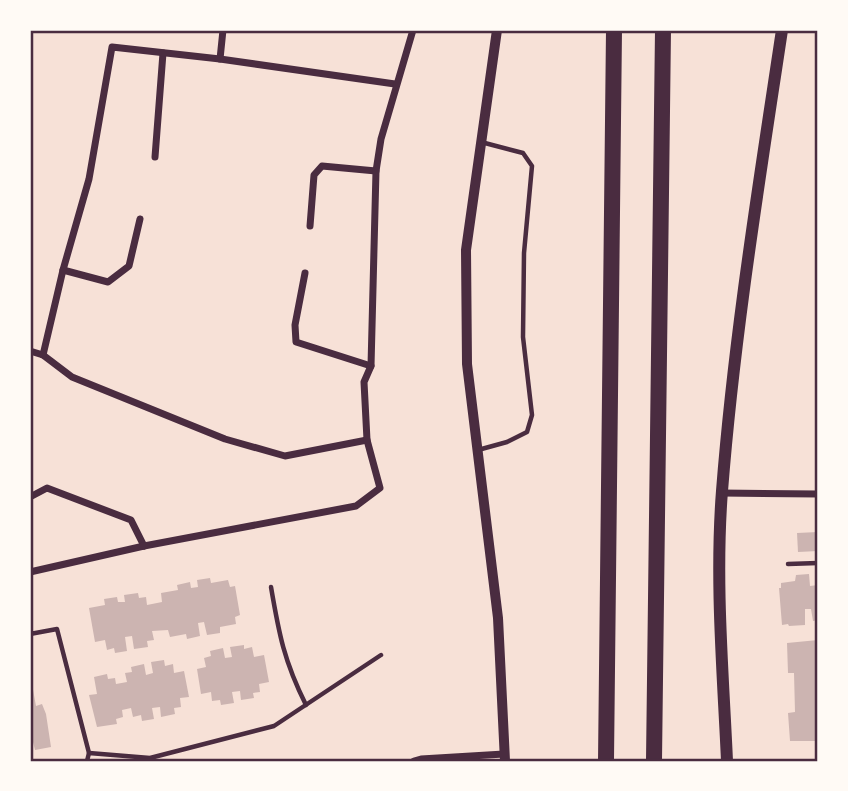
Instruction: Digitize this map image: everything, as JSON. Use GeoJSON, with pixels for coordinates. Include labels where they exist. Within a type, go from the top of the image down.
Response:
{"type":"FeatureCollection","features":[{"type":"Feature","properties":{"kind":"highway"},"geometry":{"type":"LineString","coordinates":[[606,761],[614,30]]}},
{"type":"Feature","properties":{"kind":"highway"},"geometry":{"type":"LineString","coordinates":[[654,761],[663,30]]}},
{"type":"Feature","properties":{"kind":"highway"},"geometry":{"type":"LineString","coordinates":[[655,691],[660,761]]}},
{"type":"Feature","properties":{"kind":"main road"},"geometry":{"type":"LineString","coordinates":[[727,761],[720,590],[721,493],[744,280],[782,30]]}},
{"type":"Feature","properties":{"kind":"street"},"geometry":{"type":"LineString","coordinates":[[220,59],[223,30]]}},
{"type":"Feature","properties":{"kind":"street"},"geometry":{"type":"LineString","coordinates":[[30,572],[144,546],[356,506],[380,488],[367,440],[364,382],[371,366],[376,171],[381,139],[412,30]]}},
{"type":"Feature","properties":{"kind":"street"},"geometry":{"type":"LineString","coordinates":[[414,761],[504,757],[498,618],[467,364],[466,250],[497,30]]}},
{"type":"Feature","properties":{"kind":"street"},"geometry":{"type":"LineString","coordinates":[[43,355],[89,178],[112,47],[396,84]]}},
{"type":"Feature","properties":{"kind":"street"},"geometry":{"type":"LineString","coordinates":[[155,157],[163,53]]}},
{"type":"Feature","properties":{"kind":"street"},"geometry":{"type":"LineString","coordinates":[[310,226],[314,175],[322,166],[376,171]]}},
{"type":"Feature","properties":{"kind":"street"},"geometry":{"type":"LineString","coordinates":[[63,270],[108,282],[129,267],[141,219]]}},
{"type":"Feature","properties":{"kind":"street"},"geometry":{"type":"LineString","coordinates":[[305,272],[295,325],[296,342],[371,366]]}},
{"type":"Feature","properties":{"kind":"street"},"geometry":{"type":"LineString","coordinates":[[30,351],[43,355],[72,377],[225,439],[285,456],[367,440]]}},
{"type":"Feature","properties":{"kind":"street"},"geometry":{"type":"LineString","coordinates":[[30,497],[47,488],[111,511],[131,520],[144,546]]}},
{"type":"Feature","properties":{"kind":"street"},"geometry":{"type":"LineString","coordinates":[[721,493],[818,494]]}},
{"type":"Feature","properties":{"kind":"lane"},"geometry":{"type":"LineString","coordinates":[[477,450],[507,442],[527,432],[532,415],[523,337],[524,253],[532,166],[523,153],[481,142]]}},
{"type":"Feature","properties":{"kind":"lane"},"geometry":{"type":"LineString","coordinates":[[788,564],[818,563]]}},
{"type":"Feature","properties":{"kind":"lane"},"geometry":{"type":"LineString","coordinates":[[271,587],[289,672],[306,705]]}},
{"type":"Feature","properties":{"kind":"lane"},"geometry":{"type":"LineString","coordinates":[[30,634],[57,629],[89,753],[86,761]]}},
{"type":"Feature","properties":{"kind":"lane"},"geometry":{"type":"LineString","coordinates":[[89,753],[150,758],[274,726],[382,655]]}},
{"type":"Feature","properties":{"kind":"building"},"geometry":{"type":"Polygon","coordinates":[[[818,532],[818,551],[798,552],[797,533],[818,532]]]}},
{"type":"Feature","properties":{"kind":"building"},"geometry":{"type":"Polygon","coordinates":[[[809,574],[810,586],[818,585],[818,620],[813,621],[811,609],[805,609],[805,625],[782,625],[779,588],[781,583],[795,581],[796,575],[809,574]]]}},
{"type":"Feature","properties":{"kind":"building"},"geometry":{"type":"Polygon","coordinates":[[[210,578],[211,583],[228,580],[230,587],[235,586],[240,615],[235,617],[236,624],[220,627],[220,633],[207,635],[204,622],[198,623],[200,636],[187,639],[186,634],[170,637],[168,630],[152,631],[154,640],[147,641],[148,647],[134,649],[132,636],[125,637],[127,651],[115,653],[114,648],[107,650],[105,640],[95,642],[89,608],[105,605],[104,599],[117,597],[118,602],[125,602],[124,595],[138,593],[139,598],[146,597],[147,605],[162,602],[161,593],[178,590],[177,585],[190,582],[191,588],[198,587],[197,580],[210,578]]]}},
{"type":"Feature","properties":{"kind":"building"},"geometry":{"type":"Polygon","coordinates":[[[818,640],[818,741],[790,741],[788,713],[795,712],[794,673],[788,673],[787,643],[818,640]]]}},
{"type":"Feature","properties":{"kind":"building"},"geometry":{"type":"Polygon","coordinates":[[[244,645],[244,649],[252,647],[254,657],[264,655],[269,682],[259,684],[260,692],[253,693],[254,698],[241,700],[240,691],[232,692],[234,703],[221,705],[220,700],[212,701],[211,692],[201,694],[197,669],[206,667],[204,658],[211,656],[210,651],[223,648],[225,658],[232,657],[230,647],[244,645]]]}},
{"type":"Feature","properties":{"kind":"building"},"geometry":{"type":"Polygon","coordinates":[[[164,660],[165,666],[173,664],[174,673],[184,671],[189,697],[180,698],[181,707],[174,708],[175,714],[161,717],[160,707],[152,708],[154,719],[142,721],[141,715],[133,717],[131,708],[122,710],[123,717],[116,719],[117,724],[97,727],[89,695],[97,694],[94,677],[107,674],[108,679],[115,678],[116,684],[127,682],[125,673],[132,672],[131,667],[144,664],[146,675],[153,673],[151,662],[164,660]]]}},
{"type":"Feature","properties":{"kind":"building"},"geometry":{"type":"Polygon","coordinates":[[[30,684],[36,706],[42,704],[46,714],[51,747],[35,750],[33,742],[30,743],[30,684]]]}}]}
